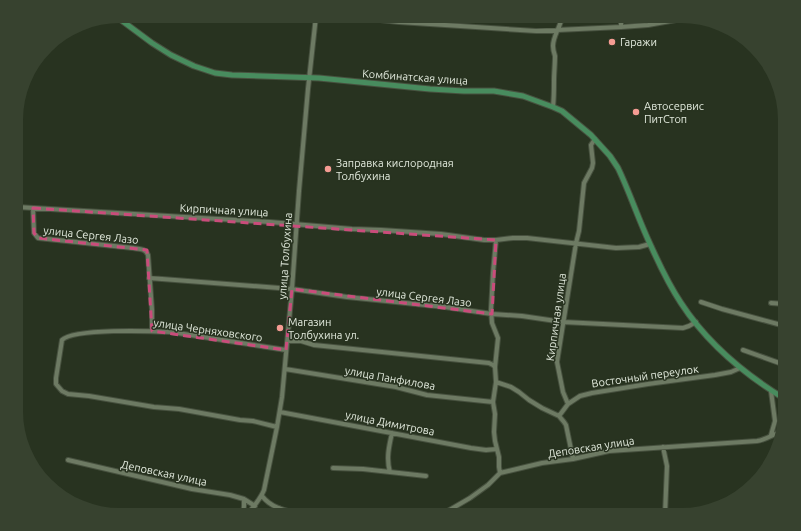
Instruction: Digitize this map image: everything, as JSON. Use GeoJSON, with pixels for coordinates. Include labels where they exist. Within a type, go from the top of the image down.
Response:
{"type":"FeatureCollection","features":[{"type":"Feature","properties":{"kind":"main road","name":"Комбинатская улица"},"geometry":{"type":"LineString","coordinates":[[125,23],[171,55],[194,66],[215,72],[232,75],[319,78],[430,89],[494,91],[523,96],[562,111],[595,139],[618,168],[668,283],[681,304],[712,343],[740,368],[778,395]]}},
{"type":"Feature","properties":{"kind":"street","name":"улица Толбухина"},"geometry":{"type":"LineString","coordinates":[[255,506],[262,496],[267,481],[280,412],[288,341],[299,191],[315,23]]}},
{"type":"Feature","properties":{"kind":"street"},"geometry":{"type":"LineString","coordinates":[[414,23],[536,31],[621,27],[655,23]]}},
{"type":"Feature","properties":{"kind":"street"},"geometry":{"type":"LineString","coordinates":[[553,107],[555,93],[555,56],[553,47],[554,38],[560,23]]}},
{"type":"Feature","properties":{"kind":"street","name":"Кирпичная улица"},"geometry":{"type":"LineString","coordinates":[[568,404],[563,392],[557,362],[579,231],[584,182],[592,168],[593,163],[591,145],[595,139]]}},
{"type":"Feature","properties":{"kind":"street","name":"Кирпичная улица"},"geometry":{"type":"LineString","coordinates":[[23,207],[297,224],[352,229],[388,230],[441,234],[484,240],[527,238],[576,244]]}},
{"type":"Feature","properties":{"kind":"street","name":"улица Сергея Лазо"},"geometry":{"type":"LineString","coordinates":[[33,208],[34,233],[38,238],[133,248],[144,250],[146,252],[148,255],[152,331]]}},
{"type":"Feature","properties":{"kind":"street"},"geometry":{"type":"LineString","coordinates":[[453,508],[488,485],[500,473],[499,457],[494,432],[495,414],[493,402],[496,382],[495,367],[498,338],[492,323],[491,310],[496,240]]}},
{"type":"Feature","properties":{"kind":"street"},"geometry":{"type":"LineString","coordinates":[[576,244],[616,248],[639,247],[650,244]]}},
{"type":"Feature","properties":{"kind":"street","name":"улица Сергея Лазо"},"geometry":{"type":"LineString","coordinates":[[149,278],[292,289],[347,297],[445,307],[563,322],[683,328],[696,322]]}},
{"type":"Feature","properties":{"kind":"street"},"geometry":{"type":"LineString","coordinates":[[700,302],[778,324]]}},
{"type":"Feature","properties":{"kind":"street"},"geometry":{"type":"LineString","coordinates":[[770,303],[778,304]]}},
{"type":"Feature","properties":{"kind":"street","name":"улица Черняховского"},"geometry":{"type":"LineString","coordinates":[[277,427],[179,409],[154,407],[68,394],[62,391],[56,384],[56,378],[62,340],[77,335],[120,330],[171,332],[286,350]]}},
{"type":"Feature","properties":{"kind":"street"},"geometry":{"type":"LineString","coordinates":[[288,341],[489,364],[495,367]]}},
{"type":"Feature","properties":{"kind":"street"},"geometry":{"type":"LineString","coordinates":[[743,350],[778,362]]}},
{"type":"Feature","properties":{"kind":"street","name":"Восточный переулок"},"geometry":{"type":"LineString","coordinates":[[568,404],[580,396],[592,393],[715,375],[731,372],[740,368]]}},
{"type":"Feature","properties":{"kind":"street","name":"улица Панфилова"},"geometry":{"type":"LineString","coordinates":[[285,369],[396,387],[427,395],[493,402]]}},
{"type":"Feature","properties":{"kind":"street"},"geometry":{"type":"LineString","coordinates":[[496,382],[511,387],[542,408],[559,416],[566,425],[573,459]]}},
{"type":"Feature","properties":{"kind":"street"},"geometry":{"type":"LineString","coordinates":[[771,391],[775,421],[771,435]]}},
{"type":"Feature","properties":{"kind":"street"},"geometry":{"type":"LineString","coordinates":[[559,416],[568,404]]}},
{"type":"Feature","properties":{"kind":"street","name":"улица Димитрова"},"geometry":{"type":"LineString","coordinates":[[280,412],[471,448],[486,450],[497,449]]}},
{"type":"Feature","properties":{"kind":"street"},"geometry":{"type":"LineString","coordinates":[[390,472],[388,457],[392,433]]}},
{"type":"Feature","properties":{"kind":"street","name":"Деповская улица"},"geometry":{"type":"LineString","coordinates":[[500,473],[542,463],[573,459],[609,451],[757,441],[763,440],[775,434]]}},
{"type":"Feature","properties":{"kind":"street"},"geometry":{"type":"LineString","coordinates":[[663,447],[667,466],[665,508]]}},
{"type":"Feature","properties":{"kind":"street","name":"Деповская улица"},"geometry":{"type":"LineString","coordinates":[[68,460],[192,489],[244,499],[255,506]]}},
{"type":"Feature","properties":{"kind":"street"},"geometry":{"type":"LineString","coordinates":[[333,468],[363,469],[426,476]]}},
{"type":"Feature","properties":{"kind":"street"},"geometry":{"type":"LineString","coordinates":[[262,496],[266,502],[279,508]]}},
{"type":"Feature","properties":{"kind":"street"},"geometry":{"type":"LineString","coordinates":[[244,499],[244,508]]}},
{"type":"Feature","properties":{"kind":"highlighted area"},"geometry":{"type":"Polygon","coordinates":[[[33,208],[496,240],[492,314],[292,289],[286,350],[152,331],[147,250],[38,238],[34,233],[33,208]]]}},
{"type":"Feature","properties":{"kind":"place","name":"Гаражи"},"geometry":{"type":"Point","coordinates":[612,42]}},
{"type":"Feature","properties":{"kind":"place","name":"Автосервис ПитСтоп"},"geometry":{"type":"Point","coordinates":[636,112]}},
{"type":"Feature","properties":{"kind":"place","name":"Заправка кислородная Толбухина"},"geometry":{"type":"Point","coordinates":[328,169]}},
{"type":"Feature","properties":{"kind":"place","name":"Магазин Толбухина ул."},"geometry":{"type":"Point","coordinates":[280,328]}}]}
